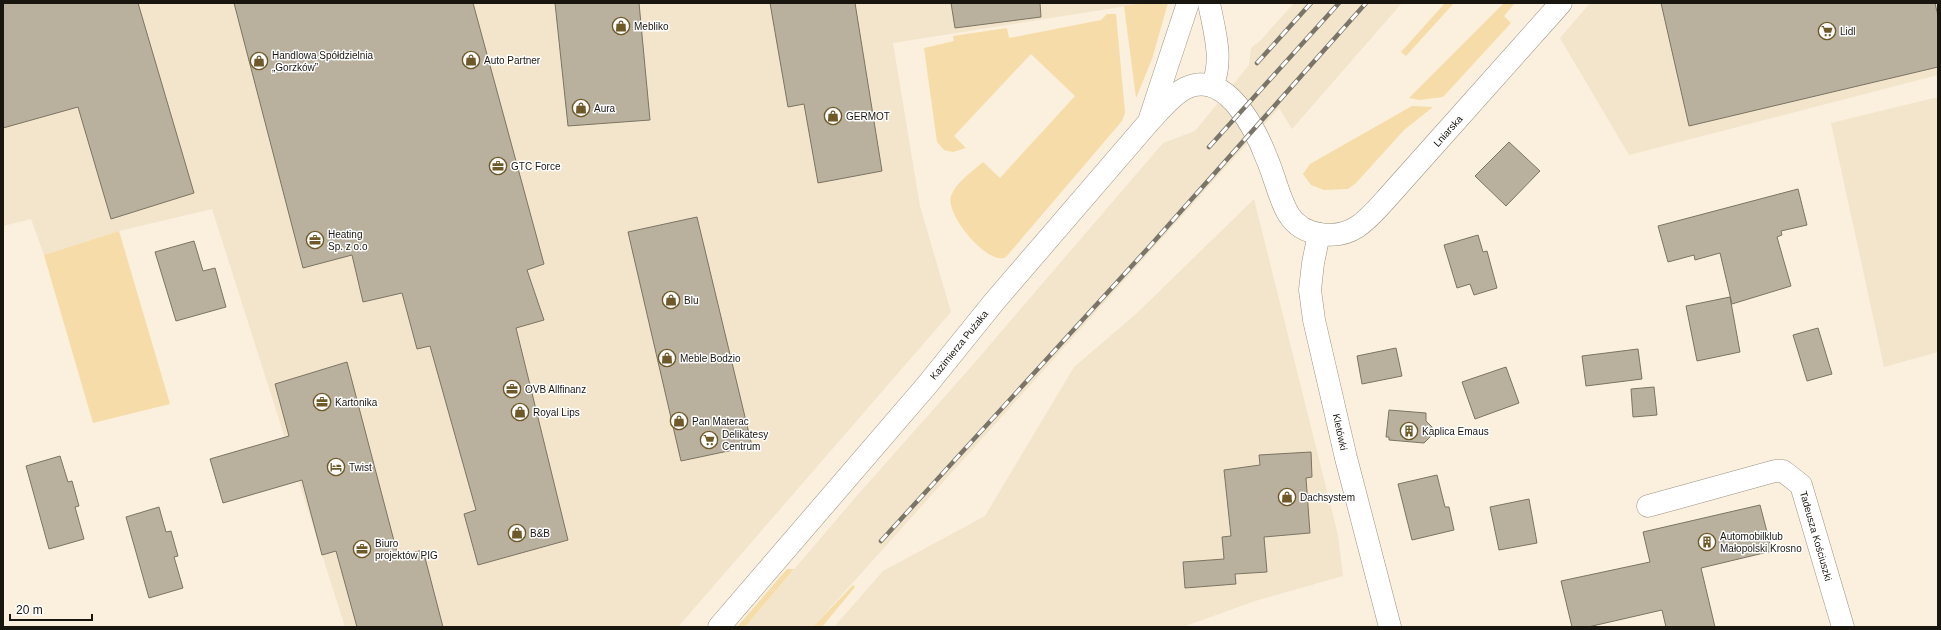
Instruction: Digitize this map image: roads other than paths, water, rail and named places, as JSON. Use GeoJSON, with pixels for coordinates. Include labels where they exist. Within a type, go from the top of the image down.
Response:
{"type":"FeatureCollection","features":[{"type":"Feature","properties":{"kind":"street"},"geometry":{"type":"LineString","coordinates":[[1148,123],[1188,3]]}},
{"type":"Feature","properties":{"kind":"street"},"geometry":{"type":"LineString","coordinates":[[1209,3],[1218,60],[1218,71],[1212,86],[1230,97],[1242,110],[1262,146],[1290,216],[1309,231],[1320,234]]}},
{"type":"Feature","properties":{"kind":"street","name":"Lniarska"},"geometry":{"type":"LineString","coordinates":[[1320,234],[1332,235],[1358,227],[1381,205],[1562,3]]}},
{"type":"Feature","properties":{"kind":"street","name":"Kazimierza Pużaka"},"geometry":{"type":"LineString","coordinates":[[718,627],[927,384],[994,302],[1148,123],[1185,88],[1204,84],[1212,86]]}},
{"type":"Feature","properties":{"kind":"street","name":"Kletówki"},"geometry":{"type":"LineString","coordinates":[[1320,234],[1313,263],[1310,290],[1314,320],[1346,458],[1390,627]]}},
{"type":"Feature","properties":{"kind":"street","name":"Tadeusza Kościuszki"},"geometry":{"type":"LineString","coordinates":[[1648,506],[1775,471],[1783,471],[1801,485],[1842,627]]}},
{"type":"Feature","properties":{"kind":"railway"},"geometry":{"type":"LineString","coordinates":[[1257,63],[1311,3]]}},
{"type":"Feature","properties":{"kind":"railway"},"geometry":{"type":"LineString","coordinates":[[1209,147],[1339,3]]}},
{"type":"Feature","properties":{"kind":"railway"},"geometry":{"type":"LineString","coordinates":[[881,541],[1150,246],[1366,3]]}},
{"type":"Feature","properties":{"kind":"place","name":"Mebliko"},"geometry":{"type":"Point","coordinates":[621,26]}},
{"type":"Feature","properties":{"kind":"place","name":"Lidl"},"geometry":{"type":"Point","coordinates":[1827,31]}},
{"type":"Feature","properties":{"kind":"place","name":"Auto Partner"},"geometry":{"type":"Point","coordinates":[471,60]}},
{"type":"Feature","properties":{"kind":"place","name":"Handlowa Spółdzielnia „Gorzków”"},"geometry":{"type":"Point","coordinates":[259,61]}},
{"type":"Feature","properties":{"kind":"place","name":"Aura"},"geometry":{"type":"Point","coordinates":[581,108]}},
{"type":"Feature","properties":{"kind":"place","name":"GERMOT"},"geometry":{"type":"Point","coordinates":[833,116]}},
{"type":"Feature","properties":{"kind":"place","name":"GTC Force"},"geometry":{"type":"Point","coordinates":[498,166]}},
{"type":"Feature","properties":{"kind":"place","name":"Heating Sp. z o.o"},"geometry":{"type":"Point","coordinates":[315,240]}},
{"type":"Feature","properties":{"kind":"place","name":"Blu"},"geometry":{"type":"Point","coordinates":[671,300]}},
{"type":"Feature","properties":{"kind":"place","name":"Meble Bodzio"},"geometry":{"type":"Point","coordinates":[667,358]}},
{"type":"Feature","properties":{"kind":"place","name":"OVB Allfinanz"},"geometry":{"type":"Point","coordinates":[512,389]}},
{"type":"Feature","properties":{"kind":"place","name":"Kartonika"},"geometry":{"type":"Point","coordinates":[322,402]}},
{"type":"Feature","properties":{"kind":"place","name":"Royal Lips"},"geometry":{"type":"Point","coordinates":[520,412]}},
{"type":"Feature","properties":{"kind":"place","name":"Pan Materac"},"geometry":{"type":"Point","coordinates":[679,421]}},
{"type":"Feature","properties":{"kind":"place","name":"Kaplica Emaus"},"geometry":{"type":"Point","coordinates":[1409,431]}},
{"type":"Feature","properties":{"kind":"place","name":"Delikatesy Centrum"},"geometry":{"type":"Point","coordinates":[709,440]}},
{"type":"Feature","properties":{"kind":"place","name":"Twist"},"geometry":{"type":"Point","coordinates":[336,467]}},
{"type":"Feature","properties":{"kind":"place","name":"Dachsystem"},"geometry":{"type":"Point","coordinates":[1287,497]}},
{"type":"Feature","properties":{"kind":"place","name":"B&B"},"geometry":{"type":"Point","coordinates":[517,533]}},
{"type":"Feature","properties":{"kind":"place","name":"Automobilklub Małopolski Krosno"},"geometry":{"type":"Point","coordinates":[1707,542]}},
{"type":"Feature","properties":{"kind":"place","name":"Biuro projektów PIG"},"geometry":{"type":"Point","coordinates":[362,549]}}]}
